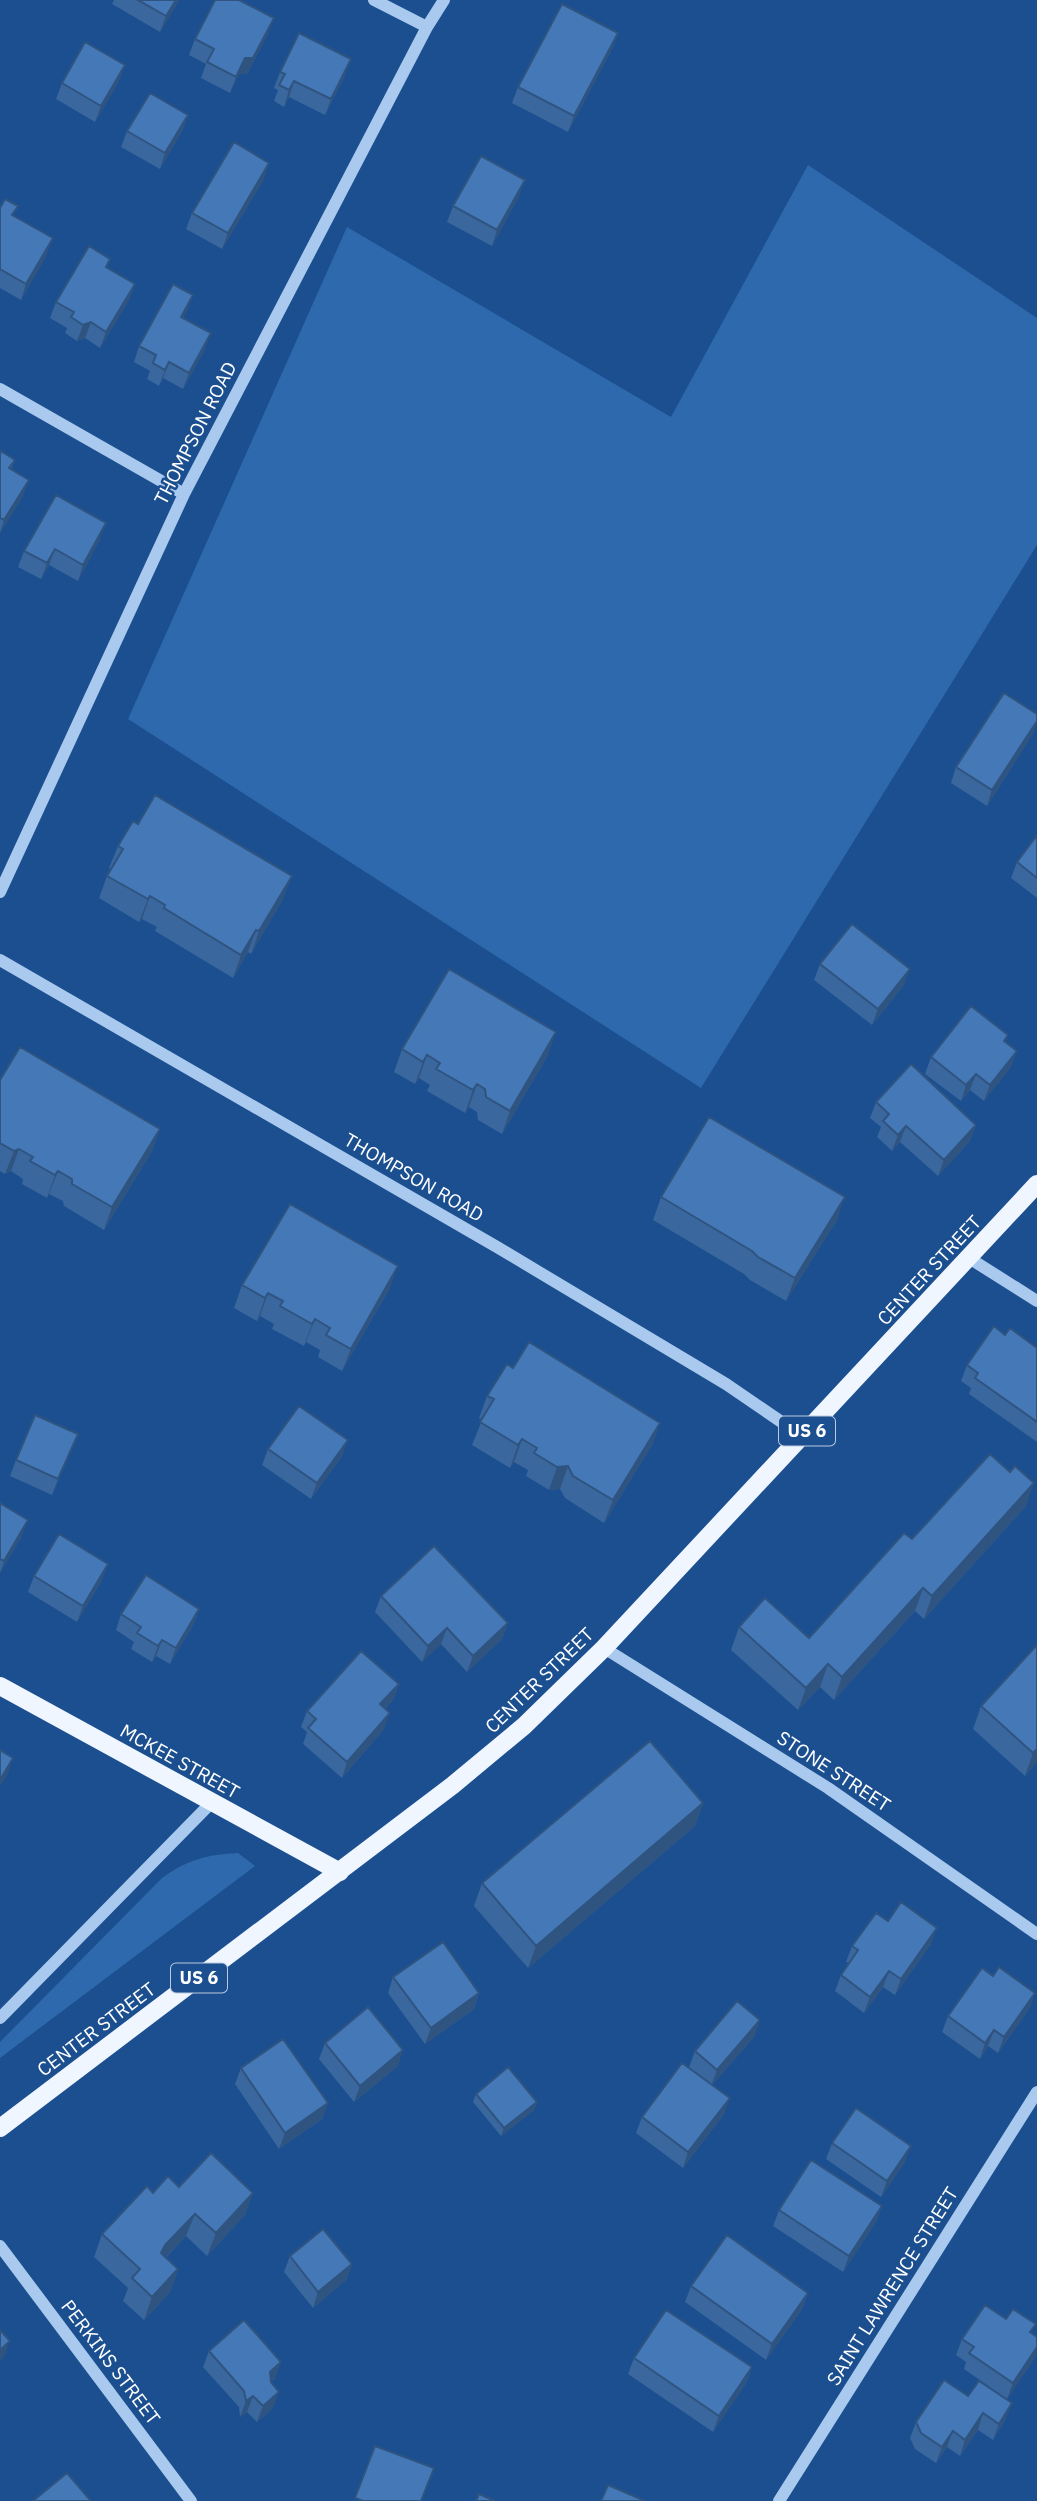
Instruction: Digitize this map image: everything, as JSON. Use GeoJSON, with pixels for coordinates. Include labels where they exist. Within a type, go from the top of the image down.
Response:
{"type":"FeatureCollection","features":[{"type":"Feature","properties":{"kind":"main road","name":"CENTER STREET"},"geometry":{"type":"LineString","coordinates":[[0,2128],[499,1748],[604,1648],[1037,1184]]}},
{"type":"Feature","properties":{"kind":"main road","name":"MCKEE STREET"},"geometry":{"type":"LineString","coordinates":[[0,1686],[340,1871]]}},
{"type":"Feature","properties":{"kind":"street"},"geometry":{"type":"LineString","coordinates":[[374,0],[427,27]]}},
{"type":"Feature","properties":{"kind":"street","name":"THOMPSON ROAD"},"geometry":{"type":"LineString","coordinates":[[0,892],[184,494],[427,27],[444,0]]}},
{"type":"Feature","properties":{"kind":"street"},"geometry":{"type":"LineString","coordinates":[[0,389],[184,494]]}},
{"type":"Feature","properties":{"kind":"street","name":"THOMPSON ROAD"},"geometry":{"type":"LineString","coordinates":[[0,960],[509,1254],[726,1384],[802,1436]]}},
{"type":"Feature","properties":{"kind":"street"},"geometry":{"type":"LineString","coordinates":[[969,1258],[1037,1301]]}},
{"type":"Feature","properties":{"kind":"street","name":"STONE STREET"},"geometry":{"type":"LineString","coordinates":[[604,1648],[828,1788],[1037,1934]]}},
{"type":"Feature","properties":{"kind":"street"},"geometry":{"type":"LineString","coordinates":[[0,2018],[212,1802]]}},
{"type":"Feature","properties":{"kind":"street","name":"SAINT LAWRENCE STREET"},"geometry":{"type":"LineString","coordinates":[[779,2501],[1037,2092]]}},
{"type":"Feature","properties":{"kind":"street","name":"PERKINS STREET"},"geometry":{"type":"LineString","coordinates":[[0,2246],[191,2501]]}},
{"type":"Feature","properties":{"kind":"shaded area"},"geometry":{"type":"Polygon","coordinates":[[[808,165],[1037,318],[1037,545],[701,1088],[128,719],[347,227],[671,417],[808,165]]]}},
{"type":"Feature","properties":{"kind":"shaded area"},"geometry":{"type":"Polygon","coordinates":[[[238,1853],[255,1866],[0,2058],[0,2042],[162,1878],[198,1859],[238,1853]]]}},
{"type":"Feature","properties":{"kind":"building"},"geometry":{"type":"Polygon","coordinates":[[[138,0],[176,0],[166,16],[138,0]]]}},
{"type":"Feature","properties":{"kind":"building"},"geometry":{"type":"Polygon","coordinates":[[[215,0],[239,0],[274,18],[253,58],[245,58],[236,77],[207,62],[214,49],[195,39],[215,0]]]}},
{"type":"Feature","properties":{"kind":"building"},"geometry":{"type":"Polygon","coordinates":[[[562,4],[618,33],[574,116],[518,87],[562,4]]]}},
{"type":"Feature","properties":{"kind":"building"},"geometry":{"type":"Polygon","coordinates":[[[299,33],[351,59],[331,99],[294,81],[289,90],[279,85],[285,74],[280,72],[299,33]]]}},
{"type":"Feature","properties":{"kind":"building"},"geometry":{"type":"Polygon","coordinates":[[[85,42],[125,65],[101,106],[62,83],[85,42]]]}},
{"type":"Feature","properties":{"kind":"building"},"geometry":{"type":"Polygon","coordinates":[[[150,93],[188,115],[165,153],[127,131],[150,93]]]}},
{"type":"Feature","properties":{"kind":"building"},"geometry":{"type":"Polygon","coordinates":[[[234,142],[269,163],[228,233],[192,213],[234,142]]]}},
{"type":"Feature","properties":{"kind":"building"},"geometry":{"type":"Polygon","coordinates":[[[481,156],[525,180],[497,230],[453,206],[481,156]]]}},
{"type":"Feature","properties":{"kind":"building"},"geometry":{"type":"Polygon","coordinates":[[[5,199],[18,206],[12,215],[53,238],[26,284],[0,269],[0,208],[5,199]]]}},
{"type":"Feature","properties":{"kind":"building"},"geometry":{"type":"Polygon","coordinates":[[[89,246],[110,259],[106,267],[135,284],[106,332],[91,322],[83,325],[71,317],[74,312],[56,302],[89,246]]]}},
{"type":"Feature","properties":{"kind":"building"},"geometry":{"type":"Polygon","coordinates":[[[173,284],[193,295],[181,317],[211,333],[189,373],[169,362],[165,370],[153,363],[156,355],[139,346],[173,284]]]}},
{"type":"Feature","properties":{"kind":"building"},"geometry":{"type":"Polygon","coordinates":[[[1,451],[15,460],[9,468],[29,480],[4,520],[0,518],[1,451]]]}},
{"type":"Feature","properties":{"kind":"building"},"geometry":{"type":"Polygon","coordinates":[[[56,495],[106,523],[83,565],[55,549],[47,563],[24,551],[56,495]]]}},
{"type":"Feature","properties":{"kind":"building"},"geometry":{"type":"Polygon","coordinates":[[[1004,693],[1037,714],[1037,721],[992,790],[956,767],[1004,693]]]}},
{"type":"Feature","properties":{"kind":"building"},"geometry":{"type":"Polygon","coordinates":[[[155,795],[292,876],[259,931],[256,930],[241,955],[164,908],[165,905],[150,896],[148,899],[107,876],[123,849],[118,846],[133,821],[138,824],[155,795]]]}},
{"type":"Feature","properties":{"kind":"building"},"geometry":{"type":"Polygon","coordinates":[[[1037,835],[1037,878],[1017,862],[1037,835]]]}},
{"type":"Feature","properties":{"kind":"building"},"geometry":{"type":"Polygon","coordinates":[[[852,924],[910,969],[878,1009],[820,964],[852,924]]]}},
{"type":"Feature","properties":{"kind":"building"},"geometry":{"type":"Polygon","coordinates":[[[449,969],[556,1032],[510,1111],[486,1097],[485,1089],[477,1084],[473,1090],[436,1069],[440,1063],[427,1055],[423,1062],[402,1049],[449,969]]]}},
{"type":"Feature","properties":{"kind":"building"},"geometry":{"type":"Polygon","coordinates":[[[971,1006],[1008,1035],[1004,1041],[1017,1051],[990,1085],[976,1074],[966,1085],[931,1057],[971,1006]]]}},
{"type":"Feature","properties":{"kind":"building"},"geometry":{"type":"Polygon","coordinates":[[[20,1047],[160,1129],[112,1207],[72,1184],[72,1179],[58,1171],[55,1175],[30,1161],[33,1157],[0,1143],[0,1080],[20,1047]]]}},
{"type":"Feature","properties":{"kind":"building"},"geometry":{"type":"Polygon","coordinates":[[[911,1064],[976,1125],[944,1160],[906,1126],[898,1135],[883,1121],[889,1114],[876,1102],[911,1064]]]}},
{"type":"Feature","properties":{"kind":"building"},"geometry":{"type":"Polygon","coordinates":[[[709,1117],[845,1197],[795,1278],[661,1197],[709,1117]]]}},
{"type":"Feature","properties":{"kind":"building"},"geometry":{"type":"Polygon","coordinates":[[[290,1204],[398,1266],[351,1349],[326,1335],[330,1328],[315,1319],[312,1324],[280,1306],[283,1301],[268,1293],[265,1298],[242,1285],[290,1204]]]}},
{"type":"Feature","properties":{"kind":"building"},"geometry":{"type":"Polygon","coordinates":[[[994,1326],[1005,1335],[1010,1328],[1037,1348],[1037,1422],[975,1378],[978,1373],[967,1365],[994,1326]]]}},
{"type":"Feature","properties":{"kind":"building"},"geometry":{"type":"Polygon","coordinates":[[[529,1342],[660,1423],[613,1500],[573,1476],[568,1466],[557,1467],[534,1453],[537,1448],[522,1439],[518,1445],[480,1422],[494,1399],[487,1396],[507,1364],[513,1368],[529,1342]]]}},
{"type":"Feature","properties":{"kind":"building"},"geometry":{"type":"Polygon","coordinates":[[[299,1406],[348,1440],[317,1483],[268,1449],[299,1406]]]}},
{"type":"Feature","properties":{"kind":"building"},"geometry":{"type":"Polygon","coordinates":[[[35,1415],[78,1434],[58,1479],[16,1460],[35,1415]]]}},
{"type":"Feature","properties":{"kind":"building"},"geometry":{"type":"Polygon","coordinates":[[[990,1454],[1010,1472],[1015,1466],[1034,1483],[932,1596],[923,1588],[842,1677],[828,1664],[806,1688],[739,1627],[765,1598],[809,1638],[904,1533],[912,1539],[990,1454]]]}},
{"type":"Feature","properties":{"kind":"building"},"geometry":{"type":"Polygon","coordinates":[[[0,1503],[28,1520],[4,1561],[0,1559],[0,1503]]]}},
{"type":"Feature","properties":{"kind":"building"},"geometry":{"type":"Polygon","coordinates":[[[59,1534],[108,1564],[83,1606],[34,1576],[59,1534]]]}},
{"type":"Feature","properties":{"kind":"building"},"geometry":{"type":"Polygon","coordinates":[[[434,1546],[508,1623],[473,1656],[447,1628],[428,1646],[381,1596],[434,1546]]]}},
{"type":"Feature","properties":{"kind":"building"},"geometry":{"type":"Polygon","coordinates":[[[146,1575],[199,1609],[176,1648],[162,1640],[158,1646],[137,1633],[141,1627],[121,1614],[146,1575]]]}},
{"type":"Feature","properties":{"kind":"building"},"geometry":{"type":"Polygon","coordinates":[[[1037,1645],[1037,1749],[1033,1753],[981,1706],[1037,1645]]]}},
{"type":"Feature","properties":{"kind":"building"},"geometry":{"type":"Polygon","coordinates":[[[361,1651],[399,1684],[380,1704],[390,1713],[347,1762],[308,1728],[316,1719],[307,1711],[361,1651]]]}},
{"type":"Feature","properties":{"kind":"building"},"geometry":{"type":"Polygon","coordinates":[[[650,1741],[703,1803],[536,1946],[482,1883],[650,1741]]]}},
{"type":"Feature","properties":{"kind":"building"},"geometry":{"type":"Polygon","coordinates":[[[0,1750],[13,1758],[0,1780],[0,1750]]]}},
{"type":"Feature","properties":{"kind":"building"},"geometry":{"type":"Polygon","coordinates":[[[901,1902],[937,1928],[901,1979],[889,1971],[870,1997],[841,1975],[858,1950],[852,1946],[876,1913],[888,1921],[901,1902]]]}},
{"type":"Feature","properties":{"kind":"building"},"geometry":{"type":"Polygon","coordinates":[[[443,1942],[479,1993],[431,2028],[393,1977],[443,1942]]]}},
{"type":"Feature","properties":{"kind":"building"},"geometry":{"type":"Polygon","coordinates":[[[999,1967],[1035,1993],[1004,2037],[994,2030],[985,2043],[948,2016],[982,1968],[993,1976],[999,1967]]]}},
{"type":"Feature","properties":{"kind":"building"},"geometry":{"type":"Polygon","coordinates":[[[737,2001],[760,2020],[717,2070],[695,2051],[737,2001]]]}},
{"type":"Feature","properties":{"kind":"building"},"geometry":{"type":"Polygon","coordinates":[[[368,2007],[403,2050],[360,2086],[325,2043],[368,2007]]]}},
{"type":"Feature","properties":{"kind":"building"},"geometry":{"type":"Polygon","coordinates":[[[283,2039],[328,2103],[285,2133],[241,2068],[283,2039]]]}},
{"type":"Feature","properties":{"kind":"building"},"geometry":{"type":"Polygon","coordinates":[[[682,2063],[730,2098],[688,2152],[642,2117],[682,2063]]]}},
{"type":"Feature","properties":{"kind":"building"},"geometry":{"type":"Polygon","coordinates":[[[508,2067],[537,2102],[504,2128],[476,2094],[508,2067]]]}},
{"type":"Feature","properties":{"kind":"building"},"geometry":{"type":"Polygon","coordinates":[[[856,2108],[911,2146],[887,2181],[832,2143],[856,2108]]]}},
{"type":"Feature","properties":{"kind":"building"},"geometry":{"type":"Polygon","coordinates":[[[211,2153],[253,2193],[216,2233],[195,2214],[165,2245],[161,2253],[178,2269],[152,2297],[132,2278],[140,2269],[102,2234],[147,2186],[153,2193],[168,2176],[179,2187],[211,2153]]]}},
{"type":"Feature","properties":{"kind":"building"},"geometry":{"type":"Polygon","coordinates":[[[811,2160],[882,2206],[849,2256],[779,2210],[811,2160]]]}},
{"type":"Feature","properties":{"kind":"building"},"geometry":{"type":"Polygon","coordinates":[[[323,2229],[352,2264],[318,2292],[290,2256],[323,2229]]]}},
{"type":"Feature","properties":{"kind":"building"},"geometry":{"type":"Polygon","coordinates":[[[727,2235],[808,2293],[772,2344],[691,2286],[727,2235]]]}},
{"type":"Feature","properties":{"kind":"building"},"geometry":{"type":"Polygon","coordinates":[[[985,2305],[1006,2319],[1013,2309],[1036,2324],[1030,2332],[1037,2337],[1037,2347],[1013,2383],[969,2353],[974,2347],[962,2339],[985,2305]]]}},
{"type":"Feature","properties":{"kind":"building"},"geometry":{"type":"Polygon","coordinates":[[[666,2310],[752,2367],[719,2416],[634,2358],[666,2310]]]}},
{"type":"Feature","properties":{"kind":"building"},"geometry":{"type":"Polygon","coordinates":[[[244,2320],[281,2362],[270,2372],[271,2382],[279,2392],[263,2406],[253,2396],[246,2401],[244,2391],[209,2351],[244,2320]]]}},
{"type":"Feature","properties":{"kind":"building"},"geometry":{"type":"Polygon","coordinates":[[[0,2330],[10,2341],[0,2350],[0,2330]]]}},
{"type":"Feature","properties":{"kind":"building"},"geometry":{"type":"Polygon","coordinates":[[[944,2380],[968,2396],[979,2381],[1012,2403],[999,2424],[983,2413],[965,2440],[953,2431],[942,2447],[921,2433],[916,2422],[944,2380]]]}},
{"type":"Feature","properties":{"kind":"building"},"geometry":{"type":"Polygon","coordinates":[[[375,2446],[434,2468],[421,2501],[363,2501],[355,2498],[375,2446]]]}},
{"type":"Feature","properties":{"kind":"building"},"geometry":{"type":"Polygon","coordinates":[[[67,2473],[91,2501],[33,2501],[67,2473]]]}},
{"type":"Feature","properties":{"kind":"building"},"geometry":{"type":"Polygon","coordinates":[[[608,2485],[645,2501],[601,2501],[608,2485]]]}},
{"type":"Feature","properties":{"kind":"building"},"geometry":{"type":"Polygon","coordinates":[[[479,2494],[495,2501],[476,2501],[479,2494]]]}}]}
